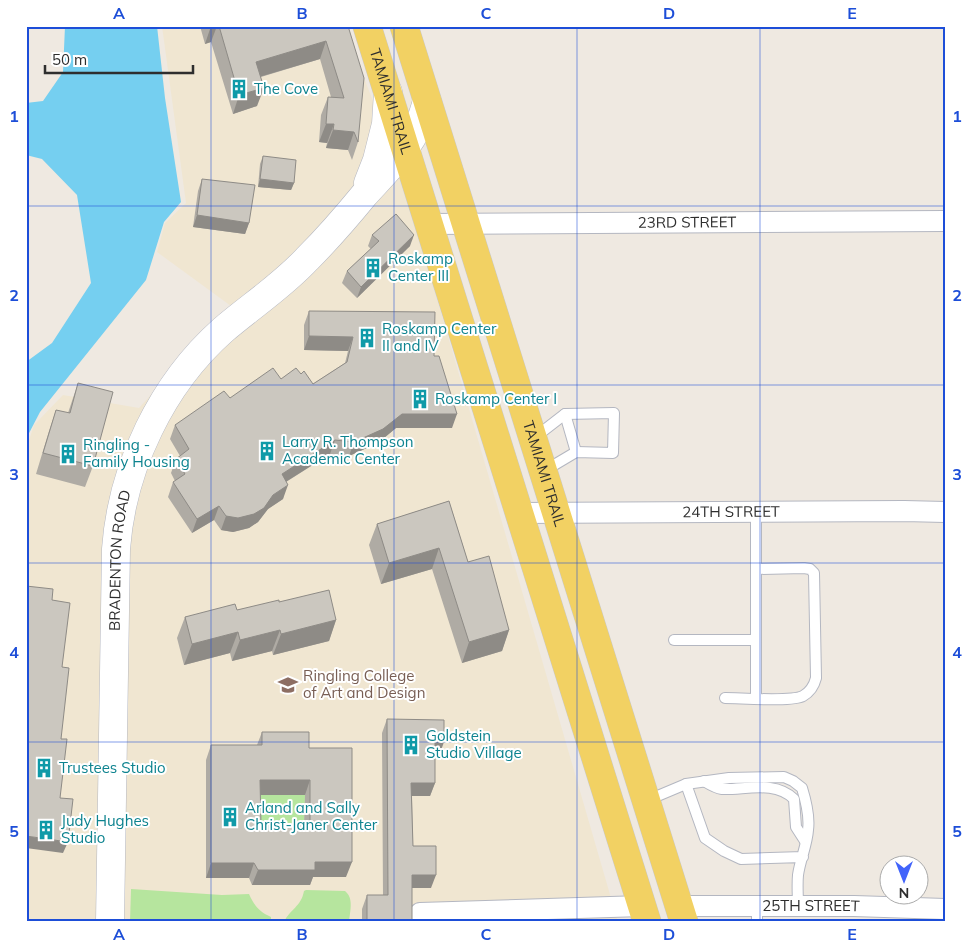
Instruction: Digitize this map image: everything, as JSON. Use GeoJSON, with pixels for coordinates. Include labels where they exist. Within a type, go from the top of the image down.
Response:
{"type":"FeatureCollection","features":[{"type":"Feature","properties":{"kind":"main road","name":"TAMIAMI TRAIL"},"geometry":{"type":"LineString","coordinates":[[367,26],[622,841],[662,915]]}},
{"type":"Feature","properties":{"kind":"main road","name":"TAMIAMI TRAIL"},"geometry":{"type":"LineString","coordinates":[[404,26],[646,801],[662,915]]}},
{"type":"Feature","properties":{"kind":"main road"},"geometry":{"type":"LineString","coordinates":[[622,841],[656,892],[662,915]]}},
{"type":"Feature","properties":{"kind":"street","name":"BRADENTON ROAD"},"geometry":{"type":"LineString","coordinates":[[362,198],[377,160],[386,124],[388,92]]}},
{"type":"Feature","properties":{"kind":"street","name":"BRADENTON ROAD"},"geometry":{"type":"LineString","coordinates":[[110,922],[116,549],[122,508],[130,477],[142,444],[174,387],[197,357],[222,330],[307,260],[405,147],[420,123],[427,101]]}},
{"type":"Feature","properties":{"kind":"street","name":"23RD STREET"},"geometry":{"type":"LineString","coordinates":[[428,224],[945,221]]}},
{"type":"Feature","properties":{"kind":"street","name":"24TH STREET"},"geometry":{"type":"LineString","coordinates":[[519,512],[945,512]]}},
{"type":"Feature","properties":{"kind":"street","name":"25TH STREET"},"geometry":{"type":"LineString","coordinates":[[420,913],[757,914],[798,906],[945,909]]}},
{"type":"Feature","properties":{"kind":"lane"},"geometry":{"type":"LineString","coordinates":[[533,439],[565,414],[614,413],[613,453],[576,452],[543,471]]}},
{"type":"Feature","properties":{"kind":"lane"},"geometry":{"type":"LineString","coordinates":[[565,414],[576,452]]}},
{"type":"Feature","properties":{"kind":"lane"},"geometry":{"type":"LineString","coordinates":[[756,511],[756,698]]}},
{"type":"Feature","properties":{"kind":"lane"},"geometry":{"type":"LineString","coordinates":[[725,698],[796,699],[803,696],[814,686],[816,669],[814,573],[810,569],[804,568],[756,568]]}},
{"type":"Feature","properties":{"kind":"lane"},"geometry":{"type":"LineString","coordinates":[[674,640],[756,640]]}},
{"type":"Feature","properties":{"kind":"lane"},"geometry":{"type":"LineString","coordinates":[[646,801],[686,784],[704,780],[784,777],[793,781],[802,788],[807,806],[808,830],[798,875],[798,906]]}},
{"type":"Feature","properties":{"kind":"lane"},"geometry":{"type":"LineString","coordinates":[[686,784],[705,838],[724,852],[741,859],[803,857]]}},
{"type":"Feature","properties":{"kind":"shaded area","name":"Ringling College of Art and Design"},"geometry":{"type":"Polygon","coordinates":[[[162,26],[344,26],[400,171],[618,922],[26,922],[26,449],[34,425],[63,395],[139,408],[231,306],[157,252],[165,223],[186,203],[162,26]]]}},
{"type":"Feature","properties":{"kind":"green space"},"geometry":{"type":"Polygon","coordinates":[[[254,795],[305,795],[304,839],[256,839],[254,795]]]}},
{"type":"Feature","properties":{"kind":"green space"},"geometry":{"type":"Polygon","coordinates":[[[131,889],[222,895],[249,894],[257,908],[271,917],[271,922],[130,922],[131,889]]]}},
{"type":"Feature","properties":{"kind":"green space"},"geometry":{"type":"Polygon","coordinates":[[[306,890],[345,891],[350,897],[349,922],[284,922],[306,890]]]}},
{"type":"Feature","properties":{"kind":"water"},"geometry":{"type":"Polygon","coordinates":[[[65,26],[157,26],[165,98],[181,202],[164,222],[146,280],[40,412],[26,439],[26,362],[52,343],[91,283],[77,195],[42,159],[26,155],[26,103],[43,101],[63,72],[65,26]]]}},
{"type":"Feature","properties":{"kind":"building"},"geometry":{"type":"Polygon","coordinates":[[[219,26],[348,26],[364,78],[358,142],[354,132],[333,130],[334,124],[326,124],[328,97],[344,98],[326,41],[256,62],[264,88],[239,95],[219,26]]]}},
{"type":"Feature","properties":{"kind":"building"},"geometry":{"type":"Polygon","coordinates":[[[263,156],[296,160],[294,183],[260,179],[263,156]]]}},
{"type":"Feature","properties":{"kind":"building"},"geometry":{"type":"Polygon","coordinates":[[[202,179],[255,185],[249,223],[197,215],[202,179]]]}},
{"type":"Feature","properties":{"kind":"building","name":"Roskamp Center III"},"geometry":{"type":"Polygon","coordinates":[[[396,214],[414,235],[361,287],[347,271],[379,241],[372,235],[396,214]]]}},
{"type":"Feature","properties":{"kind":"building"},"geometry":{"type":"Polygon","coordinates":[[[309,311],[435,312],[434,356],[439,356],[457,414],[402,414],[383,429],[354,442],[335,440],[282,474],[288,485],[273,495],[264,508],[254,514],[238,518],[226,516],[219,506],[197,519],[173,482],[185,474],[176,459],[189,449],[175,425],[224,391],[230,398],[273,368],[281,379],[296,368],[301,374],[304,371],[313,384],[347,362],[353,337],[309,336],[309,311]]]}},
{"type":"Feature","properties":{"kind":"building","name":"Ringling - Family Housing"},"geometry":{"type":"Polygon","coordinates":[[[78,383],[113,392],[93,466],[43,453],[56,410],[70,413],[78,383]]]}},
{"type":"Feature","properties":{"kind":"building"},"geometry":{"type":"Polygon","coordinates":[[[449,501],[468,562],[489,556],[509,630],[469,642],[439,548],[389,563],[377,524],[449,501]]]}},
{"type":"Feature","properties":{"kind":"building"},"geometry":{"type":"Polygon","coordinates":[[[26,586],[53,589],[52,600],[70,603],[62,667],[69,668],[61,739],[67,739],[60,798],[73,799],[68,842],[26,836],[26,586]]]}},
{"type":"Feature","properties":{"kind":"building"},"geometry":{"type":"Polygon","coordinates":[[[329,590],[336,620],[281,634],[280,630],[240,640],[238,632],[192,644],[185,617],[235,604],[237,610],[329,590]]]}},
{"type":"Feature","properties":{"kind":"building"},"geometry":{"type":"Polygon","coordinates":[[[387,719],[444,720],[444,742],[435,742],[435,783],[411,783],[413,846],[436,846],[436,875],[412,875],[412,922],[367,922],[367,895],[388,895],[387,719]]]}},
{"type":"Feature","properties":{"kind":"building","name":"Arland and Sally Christ-Janer Center"},"geometry":{"type":"Polygon","coordinates":[[[262,732],[309,732],[309,748],[352,748],[352,862],[315,862],[315,870],[258,870],[254,863],[211,863],[211,745],[262,745],[262,732]],[[260,780],[261,824],[310,824],[310,780],[260,780]]]}},
{"type":"Feature","properties":{"kind":"place","name":"The Cove"},"geometry":{"type":"Point","coordinates":[239,89]}},
{"type":"Feature","properties":{"kind":"place","name":"Roskamp Center III"},"geometry":{"type":"Point","coordinates":[373,268]}},
{"type":"Feature","properties":{"kind":"place","name":"Roskamp Center II and IV"},"geometry":{"type":"Point","coordinates":[367,338]}},
{"type":"Feature","properties":{"kind":"place","name":"Roskamp Center I"},"geometry":{"type":"Point","coordinates":[420,399]}},
{"type":"Feature","properties":{"kind":"place","name":"Larry R. Thompson Academic Center"},"geometry":{"type":"Point","coordinates":[267,451]}},
{"type":"Feature","properties":{"kind":"place","name":"Ringling - Family Housing"},"geometry":{"type":"Point","coordinates":[68,454]}},
{"type":"Feature","properties":{"kind":"place","name":"Ringling College of Art and Design"},"geometry":{"type":"Point","coordinates":[288,685]}},
{"type":"Feature","properties":{"kind":"place","name":"Goldstein Studio Village"},"geometry":{"type":"Point","coordinates":[411,745]}},
{"type":"Feature","properties":{"kind":"place","name":"Trustees Studio"},"geometry":{"type":"Point","coordinates":[44,768]}},
{"type":"Feature","properties":{"kind":"place","name":"Arland and Sally Christ-Janer Center"},"geometry":{"type":"Point","coordinates":[230,817]}},
{"type":"Feature","properties":{"kind":"place","name":"Judy Hughes Studio"},"geometry":{"type":"Point","coordinates":[46,830]}}]}
